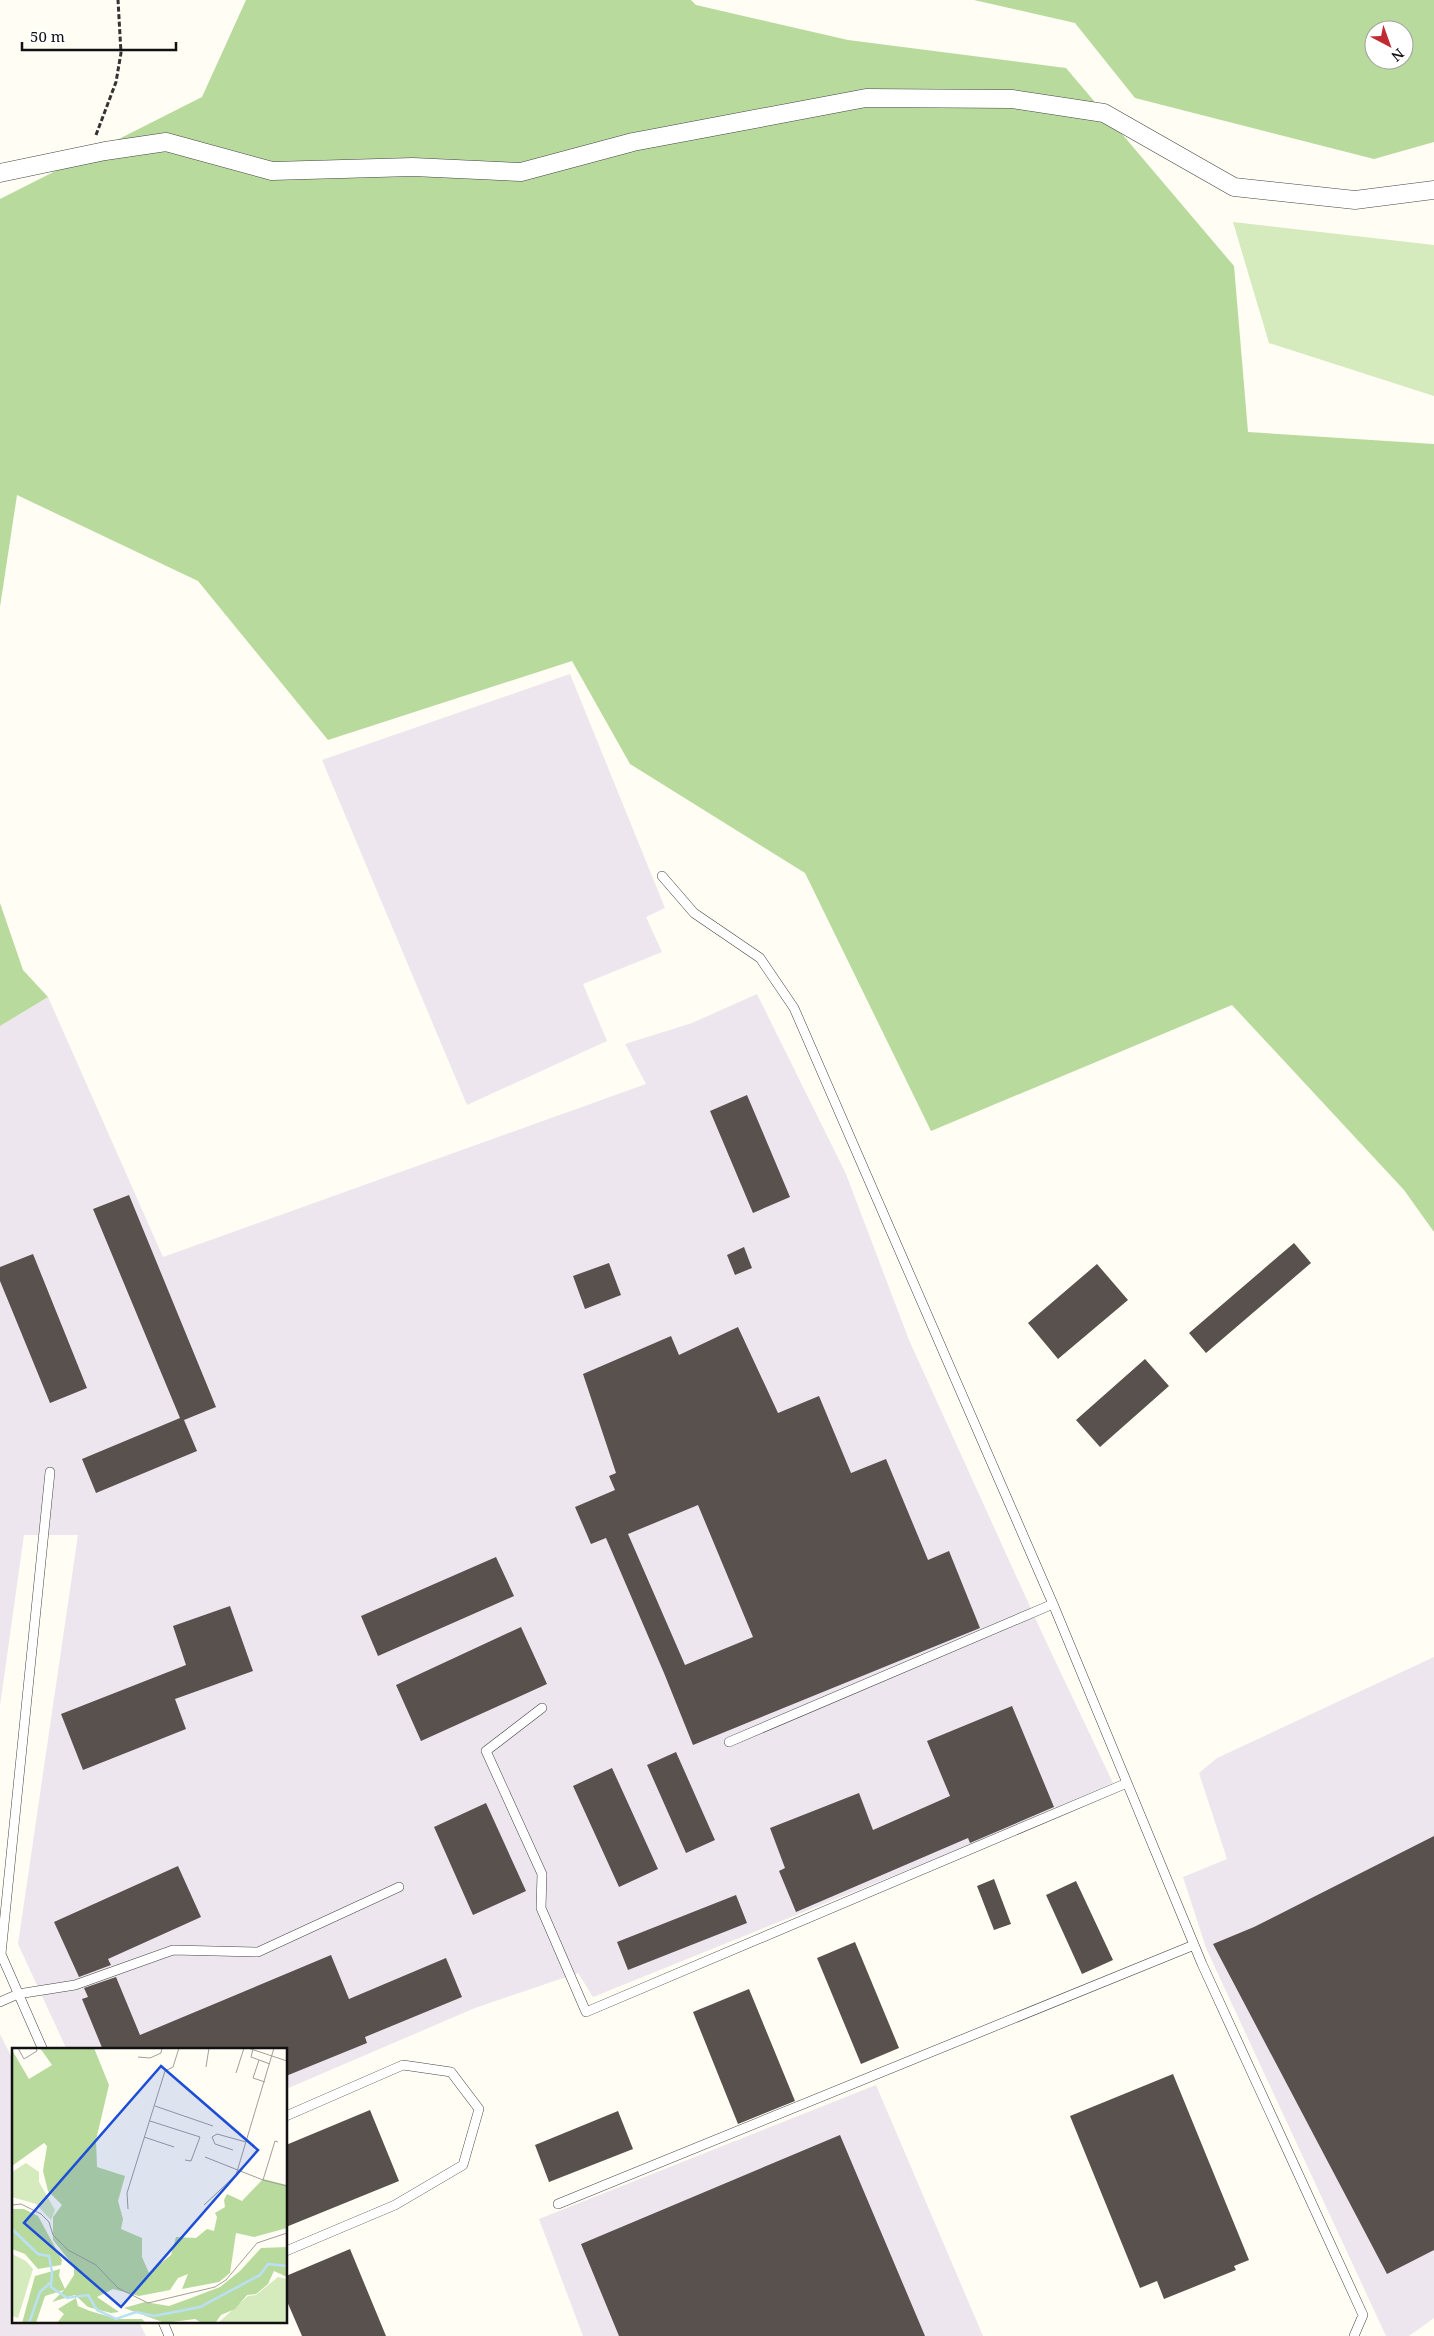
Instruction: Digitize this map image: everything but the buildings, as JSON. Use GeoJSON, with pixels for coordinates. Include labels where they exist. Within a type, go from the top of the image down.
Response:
{"type":"FeatureCollection","features":[{"type":"Feature","properties":{"kind":"street"},"geometry":{"type":"LineString","coordinates":[[0,173],[94,153],[166,142],[272,171],[412,166],[521,172],[633,142],[866,98],[1012,99],[1104,113],[1234,187],[1356,200],[1434,190]]}},
{"type":"Feature","properties":{"kind":"lane"},"geometry":{"type":"LineString","coordinates":[[662,876],[694,913],[760,958],[794,1008],[1053,1604],[1194,1945],[1363,2315],[1358,2333]]}},
{"type":"Feature","properties":{"kind":"lane"},"geometry":{"type":"LineString","coordinates":[[42,2048],[1,1954],[50,1472]]}},
{"type":"Feature","properties":{"kind":"lane"},"geometry":{"type":"LineString","coordinates":[[729,1742],[1053,1604]]}},
{"type":"Feature","properties":{"kind":"lane"},"geometry":{"type":"LineString","coordinates":[[542,1708],[486,1751],[542,1874],[541,1908],[586,2012],[1127,1783]]}},
{"type":"Feature","properties":{"kind":"lane"},"geometry":{"type":"LineString","coordinates":[[0,2002],[18,1994],[75,1985],[173,1950],[258,1952],[399,1887]]}},
{"type":"Feature","properties":{"kind":"lane"},"geometry":{"type":"LineString","coordinates":[[558,2204],[1194,1945]]}},
{"type":"Feature","properties":{"kind":"lane"},"geometry":{"type":"LineString","coordinates":[[288,2115],[403,2065],[451,2072],[479,2109],[463,2164],[395,2205],[288,2249]]}},
{"type":"Feature","properties":{"kind":"lane"},"geometry":{"type":"LineString","coordinates":[[164,2324],[169,2336]]}},
{"type":"Feature","properties":{"kind":"path"},"geometry":{"type":"LineString","coordinates":[[94,153],[97,128],[116,82],[121,53],[118,0]]}},
{"type":"Feature","properties":{"kind":"shaded area"},"geometry":{"type":"Polygon","coordinates":[[[570,674],[665,908],[646,917],[662,952],[583,984],[607,1041],[467,1105],[322,760],[570,674]]]}},
{"type":"Feature","properties":{"kind":"shaded area"},"geometry":{"type":"Polygon","coordinates":[[[757,994],[846,1174],[909,1340],[1042,1633],[1113,1783],[1017,1826],[593,1997],[578,1973],[475,2008],[288,2088],[288,2048],[66,2048],[18,1944],[78,1535],[24,1535],[0,1706],[0,1026],[48,997],[163,1257],[646,1084],[625,1044],[692,1023],[757,994]]]}},
{"type":"Feature","properties":{"kind":"shaded area"},"geometry":{"type":"Polygon","coordinates":[[[1434,1657],[1434,2318],[1409,2336],[1386,2336],[1206,1948],[1183,1877],[1227,1859],[1199,1773],[1217,1758],[1434,1657]]]}},
{"type":"Feature","properties":{"kind":"shaded area"},"geometry":{"type":"Polygon","coordinates":[[[0,2034],[12,2058],[12,2324],[140,2324],[146,2336],[0,2336],[0,2034]]]}},
{"type":"Feature","properties":{"kind":"shaded area"},"geometry":{"type":"Polygon","coordinates":[[[876,2085],[983,2336],[583,2336],[539,2219],[876,2085]]]}},
{"type":"Feature","properties":{"kind":"green space"},"geometry":{"type":"Polygon","coordinates":[[[246,0],[691,0],[696,5],[848,40],[1066,68],[1234,266],[1248,432],[1434,444],[1434,1232],[1404,1190],[1232,1005],[931,1131],[805,873],[630,764],[572,661],[328,740],[198,581],[17,495],[0,607],[0,199],[202,97],[246,0]]]}},
{"type":"Feature","properties":{"kind":"green space"},"geometry":{"type":"Polygon","coordinates":[[[974,0],[1434,0],[1434,142],[1374,159],[1135,98],[1075,23],[974,0]]]}},
{"type":"Feature","properties":{"kind":"green space"},"geometry":{"type":"Polygon","coordinates":[[[1233,222],[1434,245],[1434,396],[1269,343],[1233,222]]]}},
{"type":"Feature","properties":{"kind":"green space"},"geometry":{"type":"Polygon","coordinates":[[[0,903],[23,970],[48,997],[0,1026],[0,903]]]}}]}
